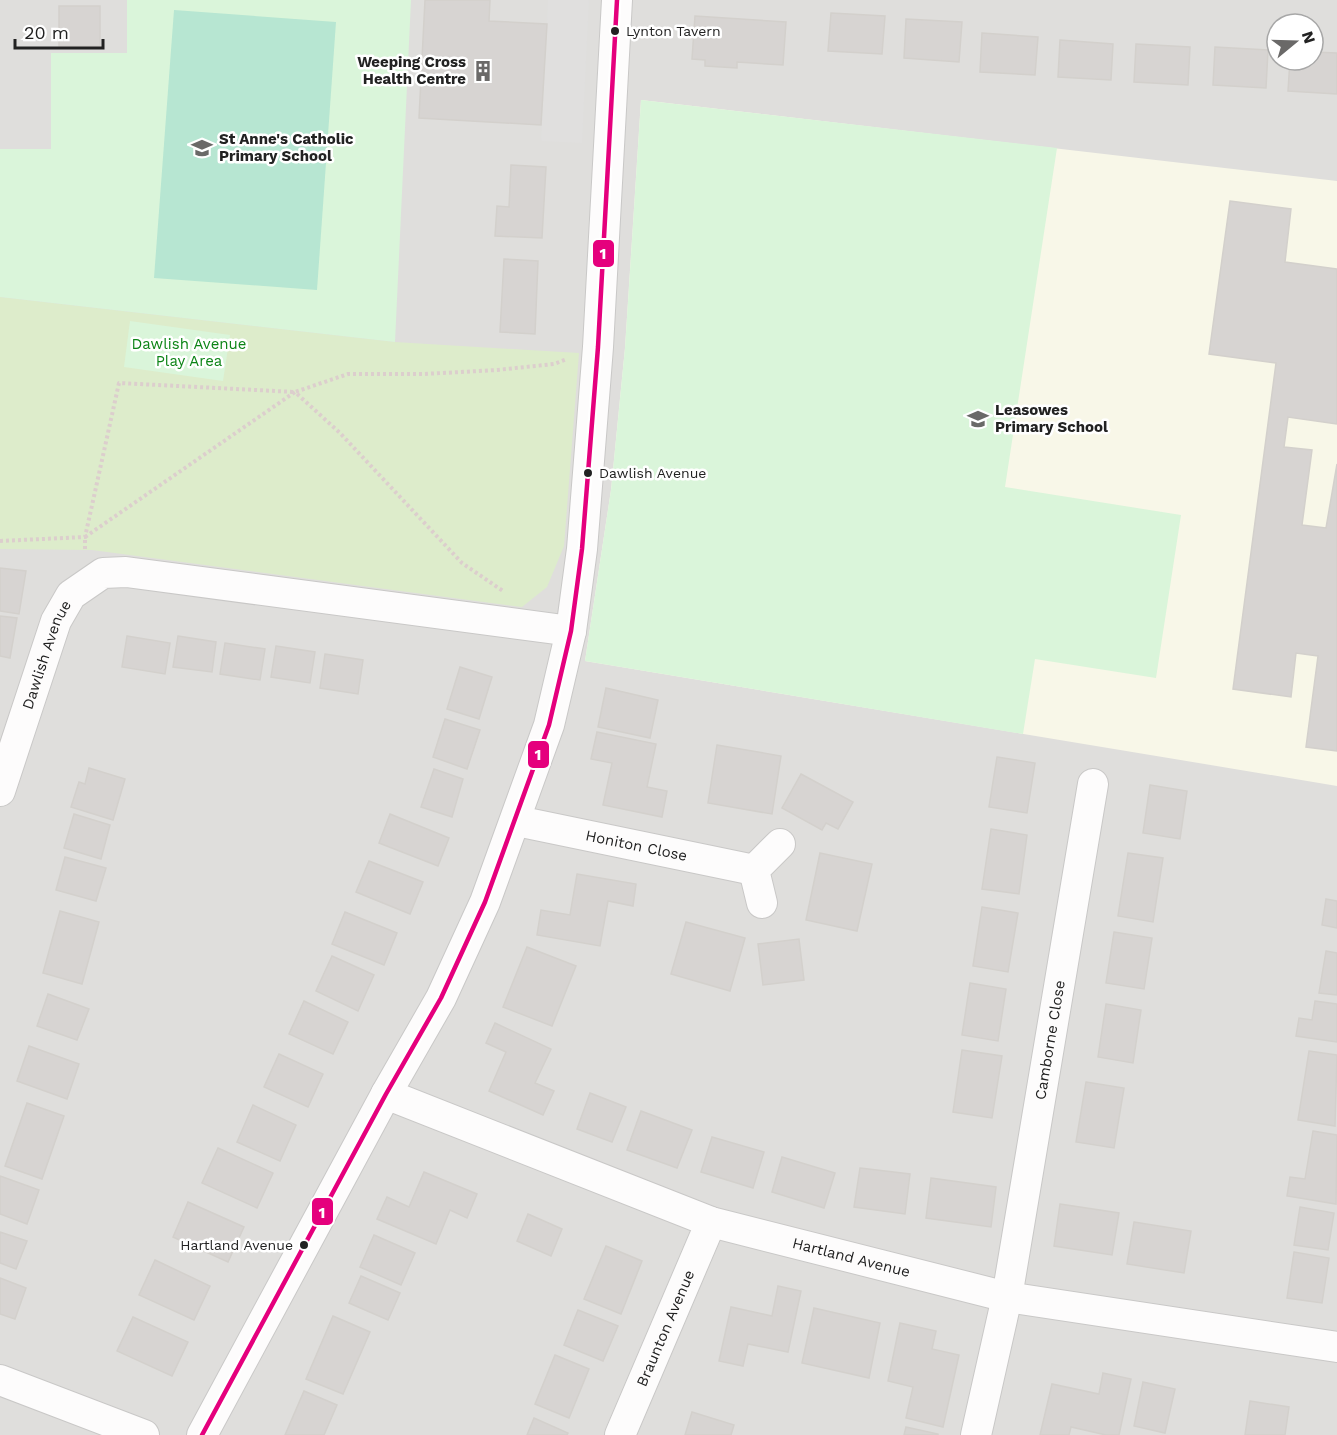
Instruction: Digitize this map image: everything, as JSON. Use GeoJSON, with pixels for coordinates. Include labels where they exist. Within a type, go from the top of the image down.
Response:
{"type":"FeatureCollection","features":[{"type":"Feature","properties":{"kind":"street"},"geometry":{"type":"LineString","coordinates":[[202,1435],[386,1094],[441,998],[486,902],[517,821],[549,725],[571,632],[582,549],[598,347],[617,0]]}},
{"type":"Feature","properties":{"kind":"street","name":"Dawlish Avenue"},"geometry":{"type":"LineString","coordinates":[[0,791],[56,621],[71,595],[85,583],[103,573],[126,572],[571,632]]}},
{"type":"Feature","properties":{"kind":"street","name":"Camborne Close"},"geometry":{"type":"LineString","coordinates":[[976,1435],[1007,1297],[1094,784]]}},
{"type":"Feature","properties":{"kind":"street","name":"Honiton Close"},"geometry":{"type":"LineString","coordinates":[[517,821],[754,870]]}},
{"type":"Feature","properties":{"kind":"street"},"geometry":{"type":"LineString","coordinates":[[762,903],[754,870],[780,844]]}},
{"type":"Feature","properties":{"kind":"street","name":"Hartland Avenue"},"geometry":{"type":"LineString","coordinates":[[386,1094],[711,1222],[1007,1297],[1337,1347]]}},
{"type":"Feature","properties":{"kind":"street","name":"Braunton Avenue"},"geometry":{"type":"LineString","coordinates":[[620,1435],[711,1222]]}},
{"type":"Feature","properties":{"kind":"street"},"geometry":{"type":"LineString","coordinates":[[0,1380],[144,1435]]}},
{"type":"Feature","properties":{"kind":"path"},"geometry":{"type":"LineString","coordinates":[[0,541],[85,537],[295,392],[348,374],[424,374],[554,364],[598,347]]}},
{"type":"Feature","properties":{"kind":"path"},"geometry":{"type":"LineString","coordinates":[[85,583],[85,537],[119,383],[295,392],[340,433],[462,563],[508,594],[513,624]]}},
{"type":"Feature","properties":{"kind":"shaded area"},"geometry":{"type":"Polygon","coordinates":[[[0,0],[1337,0],[1337,1435],[0,1435],[0,0]]]}},
{"type":"Feature","properties":{"kind":"shaded area"},"geometry":{"type":"Polygon","coordinates":[[[548,0],[589,0],[582,143],[541,141],[548,0]]]}},
{"type":"Feature","properties":{"kind":"shaded area","name":"Leasowes Primary School"},"geometry":{"type":"Polygon","coordinates":[[[641,100],[1337,181],[1337,786],[585,661],[611,490],[625,348],[641,100]]]}},
{"type":"Feature","properties":{"kind":"green space","name":"St Anne's Catholic Primary School"},"geometry":{"type":"Polygon","coordinates":[[[127,0],[411,0],[395,342],[0,297],[0,149],[51,149],[51,53],[127,53],[127,0]]]}},
{"type":"Feature","properties":{"kind":"green space"},"geometry":{"type":"Polygon","coordinates":[[[174,10],[336,22],[317,290],[154,278],[174,10]]]}},
{"type":"Feature","properties":{"kind":"green space","name":"Leasowes Primary School"},"geometry":{"type":"Polygon","coordinates":[[[641,100],[1057,148],[1005,487],[1181,515],[1156,678],[1035,659],[1023,734],[585,661],[611,490],[625,348],[641,100]]]}},
{"type":"Feature","properties":{"kind":"green space"},"geometry":{"type":"Polygon","coordinates":[[[0,297],[395,342],[579,353],[564,546],[547,587],[522,607],[92,550],[0,549],[0,297]]]}},
{"type":"Feature","properties":{"kind":"green space","name":"Dawlish Avenue Play Area"},"geometry":{"type":"Polygon","coordinates":[[[130,321],[230,335],[223,381],[124,367],[130,321]]]}},
{"type":"Feature","properties":{"kind":"building","name":"Weeping Cross Health Centre"},"geometry":{"type":"Polygon","coordinates":[[[425,0],[490,0],[489,21],[547,24],[541,125],[419,118],[425,0]]]}},
{"type":"Feature","properties":{"kind":"building"},"geometry":{"type":"Polygon","coordinates":[[[59,6],[100,6],[100,46],[59,46],[59,6]]]}},
{"type":"Feature","properties":{"kind":"building"},"geometry":{"type":"Polygon","coordinates":[[[831,13],[885,16],[882,54],[828,51],[831,13]]]}},
{"type":"Feature","properties":{"kind":"building"},"geometry":{"type":"Polygon","coordinates":[[[695,16],[786,22],[783,65],[737,62],[737,68],[705,66],[705,60],[692,59],[695,16]]]}},
{"type":"Feature","properties":{"kind":"building"},"geometry":{"type":"Polygon","coordinates":[[[906,19],[962,22],[959,62],[904,58],[906,19]]]}},
{"type":"Feature","properties":{"kind":"building"},"geometry":{"type":"Polygon","coordinates":[[[982,33],[1038,37],[1035,75],[980,72],[982,33]]]}},
{"type":"Feature","properties":{"kind":"building"},"geometry":{"type":"Polygon","coordinates":[[[1060,40],[1113,44],[1111,80],[1058,77],[1060,40]]]}},
{"type":"Feature","properties":{"kind":"building"},"geometry":{"type":"Polygon","coordinates":[[[1136,44],[1190,47],[1188,85],[1134,82],[1136,44]]]}},
{"type":"Feature","properties":{"kind":"building"},"geometry":{"type":"Polygon","coordinates":[[[1215,47],[1265,50],[1266,88],[1213,85],[1215,47]]]}},
{"type":"Feature","properties":{"kind":"building"},"geometry":{"type":"Polygon","coordinates":[[[1325,52],[1337,53],[1337,94],[1288,91],[1289,72],[1325,72],[1325,52]]]}},
{"type":"Feature","properties":{"kind":"building"},"geometry":{"type":"Polygon","coordinates":[[[511,165],[546,167],[542,238],[495,236],[497,206],[509,207],[511,165]]]}},
{"type":"Feature","properties":{"kind":"building"},"geometry":{"type":"Polygon","coordinates":[[[1230,201],[1291,209],[1285,262],[1337,269],[1337,424],[1288,417],[1284,447],[1312,450],[1302,525],[1326,528],[1337,464],[1337,751],[1306,747],[1318,656],[1296,653],[1291,697],[1233,689],[1276,363],[1209,354],[1230,201]]]}},
{"type":"Feature","properties":{"kind":"building"},"geometry":{"type":"Polygon","coordinates":[[[504,259],[538,261],[535,334],[500,332],[504,259]]]}},
{"type":"Feature","properties":{"kind":"building"},"geometry":{"type":"Polygon","coordinates":[[[0,568],[26,571],[19,614],[0,611],[0,568]]]}},
{"type":"Feature","properties":{"kind":"building"},"geometry":{"type":"Polygon","coordinates":[[[0,616],[17,618],[10,658],[0,656],[0,616]]]}},
{"type":"Feature","properties":{"kind":"building"},"geometry":{"type":"Polygon","coordinates":[[[127,636],[170,643],[165,674],[122,667],[127,636]]]}},
{"type":"Feature","properties":{"kind":"building"},"geometry":{"type":"Polygon","coordinates":[[[178,636],[216,642],[212,672],[173,667],[178,636]]]}},
{"type":"Feature","properties":{"kind":"building"},"geometry":{"type":"Polygon","coordinates":[[[225,643],[265,649],[260,680],[220,674],[225,643]]]}},
{"type":"Feature","properties":{"kind":"building"},"geometry":{"type":"Polygon","coordinates":[[[276,646],[315,652],[310,683],[271,677],[276,646]]]}},
{"type":"Feature","properties":{"kind":"building"},"geometry":{"type":"Polygon","coordinates":[[[325,654],[363,660],[358,694],[320,688],[325,654]]]}},
{"type":"Feature","properties":{"kind":"building"},"geometry":{"type":"Polygon","coordinates":[[[460,667],[492,677],[479,719],[447,709],[460,667]]]}},
{"type":"Feature","properties":{"kind":"building"},"geometry":{"type":"Polygon","coordinates":[[[606,688],[658,700],[650,738],[598,727],[606,688]]]}},
{"type":"Feature","properties":{"kind":"building"},"geometry":{"type":"Polygon","coordinates":[[[445,719],[480,730],[467,769],[433,757],[445,719]]]}},
{"type":"Feature","properties":{"kind":"building"},"geometry":{"type":"Polygon","coordinates":[[[597,732],[656,744],[647,787],[667,791],[662,817],[603,805],[612,763],[591,759],[597,732]]]}},
{"type":"Feature","properties":{"kind":"building"},"geometry":{"type":"Polygon","coordinates":[[[717,745],[781,756],[772,814],[708,803],[717,745]]]}},
{"type":"Feature","properties":{"kind":"building"},"geometry":{"type":"Polygon","coordinates":[[[997,757],[1035,763],[1027,813],[989,807],[997,757]]]}},
{"type":"Feature","properties":{"kind":"building"},"geometry":{"type":"Polygon","coordinates":[[[89,768],[125,779],[113,820],[71,807],[79,782],[85,784],[89,768]]]}},
{"type":"Feature","properties":{"kind":"building"},"geometry":{"type":"Polygon","coordinates":[[[434,769],[463,779],[452,817],[421,807],[434,769]]]}},
{"type":"Feature","properties":{"kind":"building"},"geometry":{"type":"Polygon","coordinates":[[[801,774],[853,802],[838,829],[826,823],[822,830],[782,808],[801,774]]]}},
{"type":"Feature","properties":{"kind":"building"},"geometry":{"type":"Polygon","coordinates":[[[1150,785],[1187,791],[1180,839],[1143,833],[1150,785]]]}},
{"type":"Feature","properties":{"kind":"building"},"geometry":{"type":"Polygon","coordinates":[[[74,814],[110,825],[101,859],[64,848],[74,814]]]}},
{"type":"Feature","properties":{"kind":"building"},"geometry":{"type":"Polygon","coordinates":[[[390,814],[449,838],[438,866],[379,843],[390,814]]]}},
{"type":"Feature","properties":{"kind":"building"},"geometry":{"type":"Polygon","coordinates":[[[991,829],[1027,835],[1019,894],[982,889],[991,829]]]}},
{"type":"Feature","properties":{"kind":"building"},"geometry":{"type":"Polygon","coordinates":[[[820,853],[872,864],[857,931],[806,920],[820,853]]]}},
{"type":"Feature","properties":{"kind":"building"},"geometry":{"type":"Polygon","coordinates":[[[1128,853],[1163,858],[1153,922],[1118,916],[1128,853]]]}},
{"type":"Feature","properties":{"kind":"building"},"geometry":{"type":"Polygon","coordinates":[[[65,857],[106,868],[96,901],[56,890],[65,857]]]}},
{"type":"Feature","properties":{"kind":"building"},"geometry":{"type":"Polygon","coordinates":[[[369,861],[423,882],[410,914],[356,892],[369,861]]]}},
{"type":"Feature","properties":{"kind":"building"},"geometry":{"type":"Polygon","coordinates":[[[577,874],[636,884],[633,906],[608,901],[600,946],[537,935],[541,910],[570,915],[577,874]]]}},
{"type":"Feature","properties":{"kind":"building"},"geometry":{"type":"Polygon","coordinates":[[[1326,899],[1337,901],[1337,928],[1322,925],[1326,899]]]}},
{"type":"Feature","properties":{"kind":"building"},"geometry":{"type":"Polygon","coordinates":[[[982,907],[1018,913],[1008,972],[973,966],[982,907]]]}},
{"type":"Feature","properties":{"kind":"building"},"geometry":{"type":"Polygon","coordinates":[[[60,911],[99,922],[82,984],[43,973],[60,911]]]}},
{"type":"Feature","properties":{"kind":"building"},"geometry":{"type":"Polygon","coordinates":[[[345,912],[397,933],[384,965],[332,944],[345,912]]]}},
{"type":"Feature","properties":{"kind":"building"},"geometry":{"type":"Polygon","coordinates":[[[686,922],[745,938],[730,991],[671,974],[686,922]]]}},
{"type":"Feature","properties":{"kind":"building"},"geometry":{"type":"Polygon","coordinates":[[[1114,932],[1152,938],[1144,989],[1106,983],[1114,932]]]}},
{"type":"Feature","properties":{"kind":"building"},"geometry":{"type":"Polygon","coordinates":[[[799,939],[804,980],[763,985],[758,944],[799,939]]]}},
{"type":"Feature","properties":{"kind":"building"},"geometry":{"type":"Polygon","coordinates":[[[527,947],[576,966],[552,1026],[503,1007],[527,947]]]}},
{"type":"Feature","properties":{"kind":"building"},"geometry":{"type":"Polygon","coordinates":[[[1326,951],[1337,953],[1337,995],[1319,993],[1326,951]]]}},
{"type":"Feature","properties":{"kind":"building"},"geometry":{"type":"Polygon","coordinates":[[[332,956],[374,975],[358,1011],[316,991],[332,956]]]}},
{"type":"Feature","properties":{"kind":"building"},"geometry":{"type":"Polygon","coordinates":[[[970,983],[1006,989],[998,1041],[962,1035],[970,983]]]}},
{"type":"Feature","properties":{"kind":"building"},"geometry":{"type":"Polygon","coordinates":[[[48,994],[89,1009],[77,1040],[37,1026],[48,994]]]}},
{"type":"Feature","properties":{"kind":"building"},"geometry":{"type":"Polygon","coordinates":[[[304,1001],[348,1022],[333,1054],[289,1034],[304,1001]]]}},
{"type":"Feature","properties":{"kind":"building"},"geometry":{"type":"Polygon","coordinates":[[[1315,1001],[1337,1004],[1337,1042],[1296,1036],[1299,1018],[1312,1020],[1315,1001]]]}},
{"type":"Feature","properties":{"kind":"building"},"geometry":{"type":"Polygon","coordinates":[[[1106,1004],[1141,1010],[1133,1063],[1098,1057],[1106,1004]]]}},
{"type":"Feature","properties":{"kind":"building"},"geometry":{"type":"Polygon","coordinates":[[[495,1023],[551,1049],[535,1083],[554,1091],[543,1115],[489,1091],[506,1052],[486,1043],[495,1023]]]}},
{"type":"Feature","properties":{"kind":"building"},"geometry":{"type":"Polygon","coordinates":[[[29,1046],[79,1064],[67,1099],[17,1081],[29,1046]]]}},
{"type":"Feature","properties":{"kind":"building"},"geometry":{"type":"Polygon","coordinates":[[[962,1050],[1002,1056],[992,1118],[953,1112],[962,1050]]]}},
{"type":"Feature","properties":{"kind":"building"},"geometry":{"type":"Polygon","coordinates":[[[1309,1051],[1337,1055],[1335,1126],[1298,1120],[1309,1051]]]}},
{"type":"Feature","properties":{"kind":"building"},"geometry":{"type":"Polygon","coordinates":[[[279,1054],[323,1074],[308,1107],[264,1087],[279,1054]]]}},
{"type":"Feature","properties":{"kind":"building"},"geometry":{"type":"Polygon","coordinates":[[[1086,1082],[1124,1088],[1114,1148],[1076,1142],[1086,1082]]]}},
{"type":"Feature","properties":{"kind":"building"},"geometry":{"type":"Polygon","coordinates":[[[590,1093],[626,1107],[612,1142],[577,1129],[590,1093]]]}},
{"type":"Feature","properties":{"kind":"building"},"geometry":{"type":"Polygon","coordinates":[[[27,1103],[64,1116],[42,1179],[5,1166],[27,1103]]]}},
{"type":"Feature","properties":{"kind":"building"},"geometry":{"type":"Polygon","coordinates":[[[253,1105],[296,1125],[280,1161],[237,1142],[253,1105]]]}},
{"type":"Feature","properties":{"kind":"building"},"geometry":{"type":"Polygon","coordinates":[[[641,1111],[692,1130],[677,1168],[627,1150],[641,1111]]]}},
{"type":"Feature","properties":{"kind":"building"},"geometry":{"type":"Polygon","coordinates":[[[1313,1131],[1337,1135],[1336,1204],[1287,1196],[1290,1177],[1305,1179],[1313,1131]]]}},
{"type":"Feature","properties":{"kind":"building"},"geometry":{"type":"Polygon","coordinates":[[[712,1137],[764,1152],[753,1188],[701,1172],[712,1137]]]}},
{"type":"Feature","properties":{"kind":"building"},"geometry":{"type":"Polygon","coordinates":[[[218,1148],[273,1173],[257,1208],[202,1183],[218,1148]]]}},
{"type":"Feature","properties":{"kind":"building"},"geometry":{"type":"Polygon","coordinates":[[[782,1157],[835,1173],[824,1208],[772,1192],[782,1157]]]}},
{"type":"Feature","properties":{"kind":"building"},"geometry":{"type":"Polygon","coordinates":[[[860,1168],[910,1174],[905,1214],[854,1207],[860,1168]]]}},
{"type":"Feature","properties":{"kind":"building"},"geometry":{"type":"Polygon","coordinates":[[[424,1172],[477,1194],[467,1218],[450,1210],[436,1244],[377,1219],[387,1197],[409,1207],[424,1172]]]}},
{"type":"Feature","properties":{"kind":"building"},"geometry":{"type":"Polygon","coordinates":[[[0,1176],[39,1190],[27,1224],[0,1214],[0,1176]]]}},
{"type":"Feature","properties":{"kind":"building"},"geometry":{"type":"Polygon","coordinates":[[[931,1178],[996,1187],[991,1227],[926,1218],[931,1178]]]}},
{"type":"Feature","properties":{"kind":"building"},"geometry":{"type":"Polygon","coordinates":[[[188,1202],[244,1227],[228,1262],[173,1237],[188,1202]]]}},
{"type":"Feature","properties":{"kind":"building"},"geometry":{"type":"Polygon","coordinates":[[[1060,1204],[1119,1213],[1112,1255],[1054,1246],[1060,1204]]]}},
{"type":"Feature","properties":{"kind":"building"},"geometry":{"type":"Polygon","coordinates":[[[1300,1207],[1334,1213],[1328,1250],[1294,1245],[1300,1207]]]}},
{"type":"Feature","properties":{"kind":"building"},"geometry":{"type":"Polygon","coordinates":[[[528,1214],[562,1229],[551,1256],[517,1241],[528,1214]]]}},
{"type":"Feature","properties":{"kind":"building"},"geometry":{"type":"Polygon","coordinates":[[[1134,1222],[1191,1231],[1184,1273],[1127,1264],[1134,1222]]]}},
{"type":"Feature","properties":{"kind":"building"},"geometry":{"type":"Polygon","coordinates":[[[0,1232],[27,1241],[16,1269],[0,1263],[0,1232]]]}},
{"type":"Feature","properties":{"kind":"building"},"geometry":{"type":"Polygon","coordinates":[[[374,1235],[415,1253],[401,1285],[360,1267],[374,1235]]]}},
{"type":"Feature","properties":{"kind":"building"},"geometry":{"type":"Polygon","coordinates":[[[606,1246],[642,1261],[621,1314],[584,1299],[606,1246]]]}},
{"type":"Feature","properties":{"kind":"building"},"geometry":{"type":"Polygon","coordinates":[[[1294,1252],[1329,1258],[1322,1303],[1287,1298],[1294,1252]]]}},
{"type":"Feature","properties":{"kind":"building"},"geometry":{"type":"Polygon","coordinates":[[[155,1260],[210,1286],[194,1320],[139,1295],[155,1260]]]}},
{"type":"Feature","properties":{"kind":"building"},"geometry":{"type":"Polygon","coordinates":[[[361,1276],[400,1293],[388,1320],[349,1303],[361,1276]]]}},
{"type":"Feature","properties":{"kind":"building"},"geometry":{"type":"Polygon","coordinates":[[[0,1278],[26,1288],[15,1319],[0,1314],[0,1278]]]}},
{"type":"Feature","properties":{"kind":"building"},"geometry":{"type":"Polygon","coordinates":[[[778,1286],[801,1291],[788,1352],[748,1344],[743,1366],[719,1361],[731,1307],[772,1316],[778,1286]]]}},
{"type":"Feature","properties":{"kind":"building"},"geometry":{"type":"Polygon","coordinates":[[[814,1308],[880,1323],[869,1378],[802,1363],[814,1308]]]}},
{"type":"Feature","properties":{"kind":"building"},"geometry":{"type":"Polygon","coordinates":[[[578,1310],[618,1326],[603,1361],[564,1345],[578,1310]]]}},
{"type":"Feature","properties":{"kind":"building"},"geometry":{"type":"Polygon","coordinates":[[[333,1316],[370,1332],[343,1394],[306,1379],[333,1316]]]}},
{"type":"Feature","properties":{"kind":"building"},"geometry":{"type":"Polygon","coordinates":[[[133,1317],[188,1342],[172,1376],[117,1351],[133,1317]]]}},
{"type":"Feature","properties":{"kind":"building"},"geometry":{"type":"Polygon","coordinates":[[[900,1323],[936,1331],[932,1349],[959,1355],[943,1427],[906,1418],[913,1387],[888,1381],[900,1323]]]}},
{"type":"Feature","properties":{"kind":"building"},"geometry":{"type":"Polygon","coordinates":[[[555,1355],[589,1369],[569,1418],[535,1404],[555,1355]]]}},
{"type":"Feature","properties":{"kind":"building"},"geometry":{"type":"Polygon","coordinates":[[[1103,1373],[1131,1379],[1119,1435],[1106,1435],[1071,1427],[1069,1435],[1040,1435],[1052,1384],[1099,1394],[1103,1373]]]}},
{"type":"Feature","properties":{"kind":"building"},"geometry":{"type":"Polygon","coordinates":[[[1143,1382],[1175,1389],[1165,1433],[1134,1426],[1143,1382]]]}},
{"type":"Feature","properties":{"kind":"building"},"geometry":{"type":"Polygon","coordinates":[[[304,1391],[337,1405],[324,1435],[285,1435],[304,1391]]]}},
{"type":"Feature","properties":{"kind":"building"},"geometry":{"type":"Polygon","coordinates":[[[1250,1401],[1289,1407],[1285,1435],[1245,1435],[1250,1401]]]}},
{"type":"Feature","properties":{"kind":"building"},"geometry":{"type":"Polygon","coordinates":[[[692,1412],[734,1425],[731,1435],[685,1435],[692,1412]]]}},
{"type":"Feature","properties":{"kind":"building"},"geometry":{"type":"Polygon","coordinates":[[[534,1418],[568,1433],[567,1435],[527,1435],[534,1418]]]}},
{"type":"Feature","properties":{"kind":"building"},"geometry":{"type":"Polygon","coordinates":[[[906,1427],[938,1434],[938,1435],[904,1435],[906,1427]]]}},
{"type":"Feature","properties":{"kind":"transit line","name":"1"},"geometry":{"type":"LineString","coordinates":[[202,1435],[386,1094],[441,998],[485,902],[549,725],[571,631],[582,549],[598,347],[617,0]]}},
{"type":"Feature","properties":{"kind":"place","name":"Lynton Tavern"},"geometry":{"type":"Point","coordinates":[615,31]}},
{"type":"Feature","properties":{"kind":"place","name":"Weeping Cross Health Centre"},"geometry":{"type":"Point","coordinates":[483,71]}},
{"type":"Feature","properties":{"kind":"place","name":"St Anne's Catholic Primary School"},"geometry":{"type":"Point","coordinates":[202,148]}},
{"type":"Feature","properties":{"kind":"place","name":"Leasowes Primary School"},"geometry":{"type":"Point","coordinates":[978,419]}},
{"type":"Feature","properties":{"kind":"place","name":"Dawlish Avenue"},"geometry":{"type":"Point","coordinates":[588,473]}},
{"type":"Feature","properties":{"kind":"place","name":"Hartland Avenue"},"geometry":{"type":"Point","coordinates":[304,1245]}}]}
